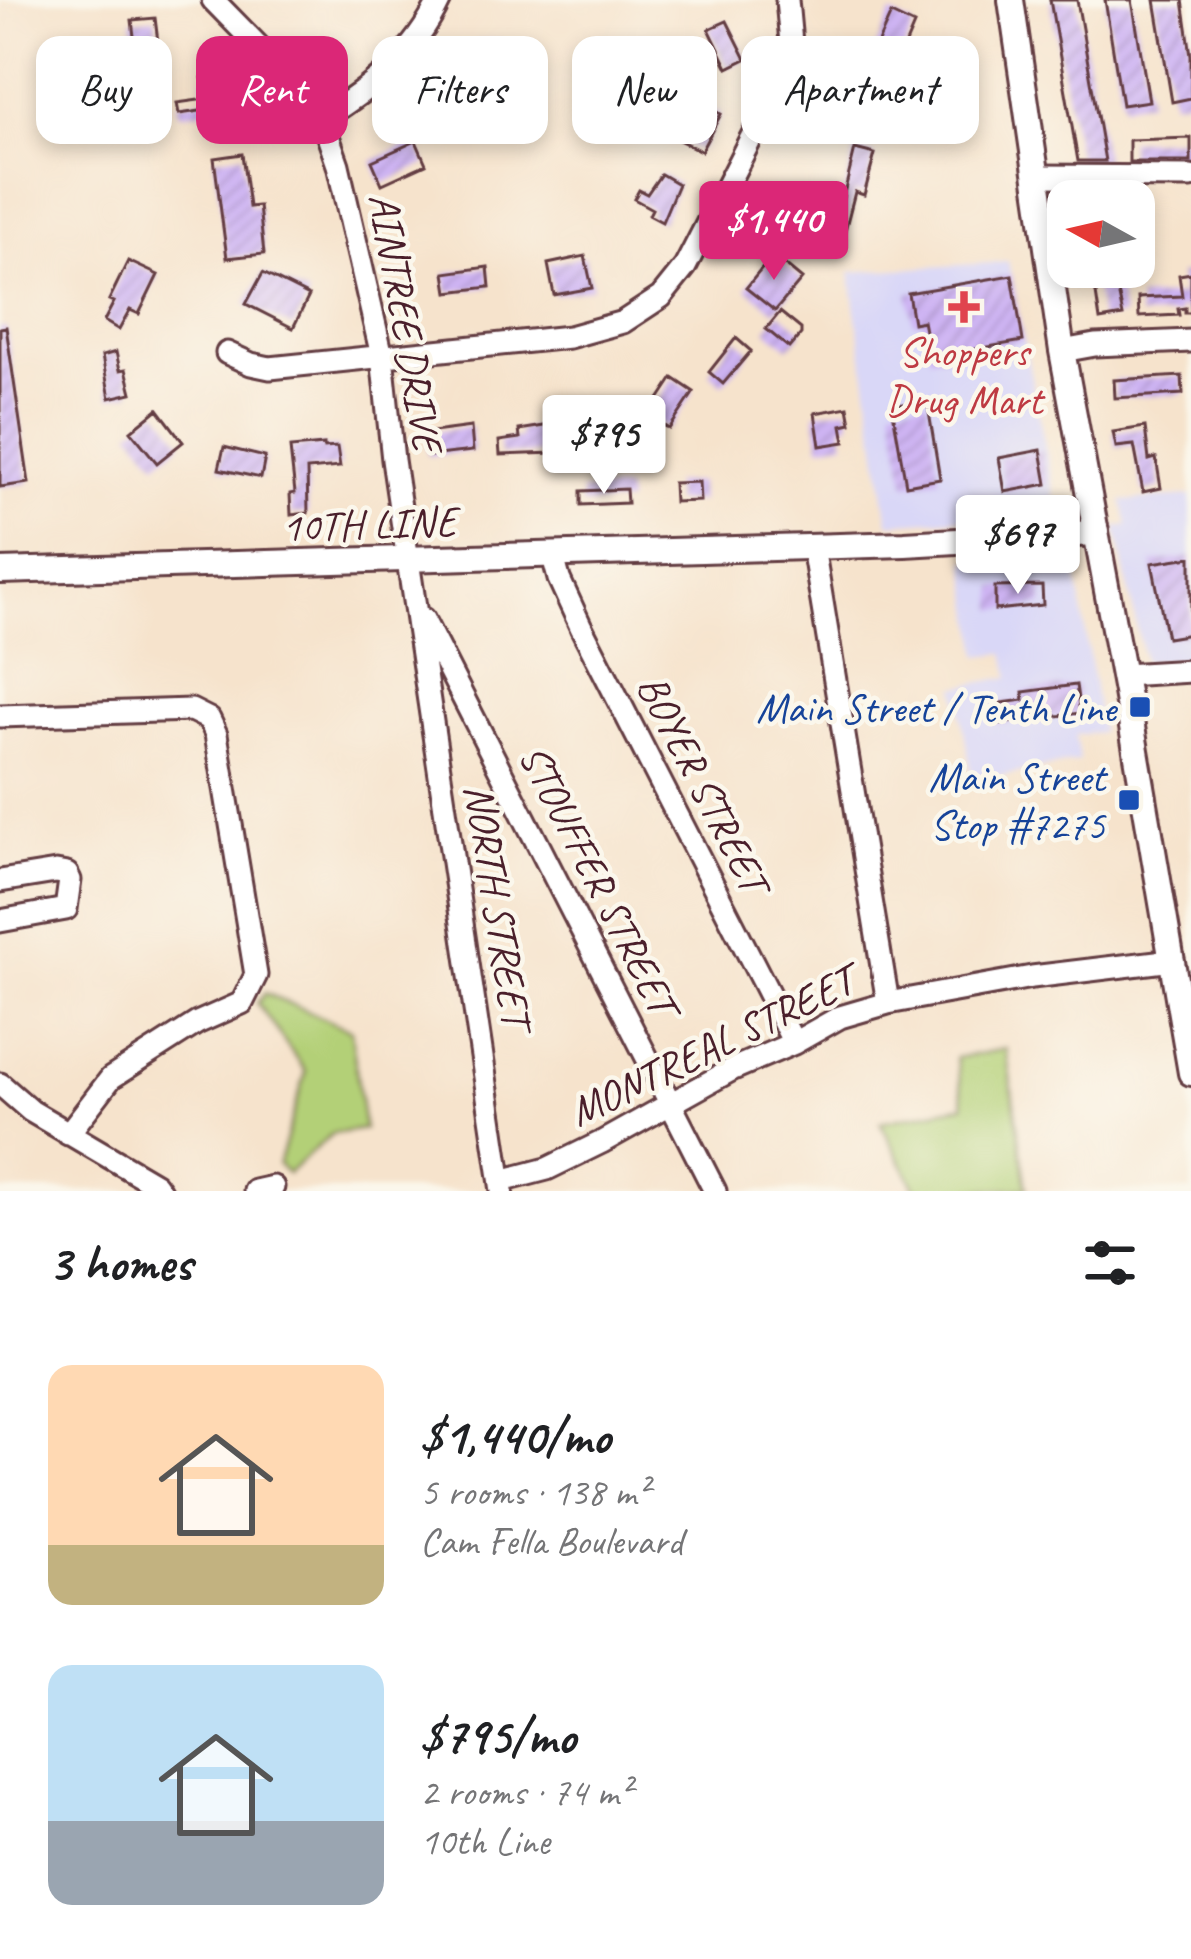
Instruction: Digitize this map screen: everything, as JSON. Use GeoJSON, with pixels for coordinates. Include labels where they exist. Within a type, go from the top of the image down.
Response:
{"type":"FeatureCollection","features":[{"type":"Feature","properties":{"kind":"main road"},"geometry":{"type":"LineString","coordinates":[[1011,0],[1062,351],[1178,947],[1191,1072]]}},
{"type":"Feature","properties":{"kind":"main road","name":"10TH LINE"},"geometry":{"type":"LineString","coordinates":[[0,571],[814,547],[1094,532]]}},
{"type":"Feature","properties":{"kind":"street","name":"AINTREE DRIVE"},"geometry":{"type":"LineString","coordinates":[[213,0],[248,36]]}},
{"type":"Feature","properties":{"kind":"street"},"geometry":{"type":"LineString","coordinates":[[348,100],[398,64],[425,32],[440,0]]}},
{"type":"Feature","properties":{"kind":"street"},"geometry":{"type":"LineString","coordinates":[[227,353],[270,368],[569,337],[623,322],[661,297],[685,267],[786,70],[790,43],[787,0]]}},
{"type":"Feature","properties":{"kind":"street","name":"AINTREE DRIVE"},"geometry":{"type":"LineString","coordinates":[[331,144],[382,356],[408,559]]}},
{"type":"Feature","properties":{"kind":"street"},"geometry":{"type":"LineString","coordinates":[[1036,176],[1191,177]]}},
{"type":"Feature","properties":{"kind":"street"},"geometry":{"type":"LineString","coordinates":[[1062,351],[1191,341]]}},
{"type":"Feature","properties":{"kind":"street"},"geometry":{"type":"LineString","coordinates":[[814,547],[887,1003]]}},
{"type":"Feature","properties":{"kind":"street","name":"BOYER STREET"},"geometry":{"type":"LineString","coordinates":[[553,556],[590,646],[794,1043]]}},
{"type":"Feature","properties":{"kind":"street","name":"NORTH STREET"},"geometry":{"type":"LineString","coordinates":[[408,559],[502,1186]]}},
{"type":"Feature","properties":{"kind":"street","name":"STOUFFER STREET"},"geometry":{"type":"LineString","coordinates":[[414,602],[715,1191]]}},
{"type":"Feature","properties":{"kind":"street"},"geometry":{"type":"LineString","coordinates":[[1123,675],[1191,671]]}},
{"type":"Feature","properties":{"kind":"street"},"geometry":{"type":"LineString","coordinates":[[0,716],[190,710],[209,719],[217,734],[252,939],[256,975],[242,1003],[197,1023],[111,1078],[68,1134]]}},
{"type":"Feature","properties":{"kind":"street"},"geometry":{"type":"LineString","coordinates":[[0,881],[56,872],[68,874],[70,880],[65,909],[0,921]]}},
{"type":"Feature","properties":{"kind":"street","name":"MONTREAL STREET"},"geometry":{"type":"LineString","coordinates":[[502,1186],[547,1169],[823,1024],[887,1003],[1178,947]]}},
{"type":"Feature","properties":{"kind":"street"},"geometry":{"type":"LineString","coordinates":[[0,1084],[31,1111],[160,1191]]}},
{"type":"Feature","properties":{"kind":"shaded area"},"geometry":{"type":"Polygon","coordinates":[[[1008,262],[1055,496],[1048,512],[889,523],[850,272],[1008,262]]]}},
{"type":"Feature","properties":{"kind":"shaded area"},"geometry":{"type":"Polygon","coordinates":[[[1191,496],[1191,660],[1144,662],[1116,527],[1128,525],[1122,501],[1191,496]]]}},
{"type":"Feature","properties":{"kind":"shaded area"},"geometry":{"type":"Polygon","coordinates":[[[1074,559],[1101,732],[1075,735],[1080,761],[973,781],[956,687],[1010,677],[1005,653],[980,656],[966,561],[1074,559]]]}},
{"type":"Feature","properties":{"kind":"green space"},"geometry":{"type":"Polygon","coordinates":[[[265,993],[351,1030],[364,1129],[332,1134],[288,1173],[278,1165],[306,1072],[257,1003],[265,993]]]}},
{"type":"Feature","properties":{"kind":"green space"},"geometry":{"type":"Polygon","coordinates":[[[1006,1049],[1027,1188],[917,1191],[880,1122],[964,1105],[956,1058],[1006,1049]]]}},
{"type":"Feature","properties":{"kind":"building"},"geometry":{"type":"Polygon","coordinates":[[[1050,0],[1077,0],[1105,161],[1078,161],[1050,0]]]}},
{"type":"Feature","properties":{"kind":"building"},"geometry":{"type":"Polygon","coordinates":[[[1105,0],[1132,0],[1149,101],[1122,105],[1105,0]]]}},
{"type":"Feature","properties":{"kind":"building"},"geometry":{"type":"Polygon","coordinates":[[[1155,0],[1183,0],[1191,98],[1172,102],[1155,0]]]}},
{"type":"Feature","properties":{"kind":"building"},"geometry":{"type":"Polygon","coordinates":[[[891,14],[914,25],[909,36],[881,36],[891,14]]]}},
{"type":"Feature","properties":{"kind":"building"},"geometry":{"type":"Polygon","coordinates":[[[155,18],[157,36],[134,36],[132,20],[155,18]]]}},
{"type":"Feature","properties":{"kind":"building"},"geometry":{"type":"Polygon","coordinates":[[[727,21],[741,49],[741,62],[728,68],[717,36],[709,29],[727,21]]]}},
{"type":"Feature","properties":{"kind":"building"},"geometry":{"type":"Polygon","coordinates":[[[196,100],[196,112],[179,114],[177,103],[196,100]]]}},
{"type":"Feature","properties":{"kind":"building"},"geometry":{"type":"Polygon","coordinates":[[[1191,138],[1191,162],[1129,162],[1129,140],[1191,138]]]}},
{"type":"Feature","properties":{"kind":"building"},"geometry":{"type":"Polygon","coordinates":[[[417,144],[426,164],[382,184],[372,161],[417,144]]]}},
{"type":"Feature","properties":{"kind":"building"},"geometry":{"type":"Polygon","coordinates":[[[855,149],[875,154],[864,195],[855,192],[839,254],[808,246],[822,197],[842,202],[855,149]]]}},
{"type":"Feature","properties":{"kind":"building"},"geometry":{"type":"Polygon","coordinates":[[[242,154],[249,207],[259,206],[264,254],[227,258],[214,158],[242,154]]]}},
{"type":"Feature","properties":{"kind":"building"},"geometry":{"type":"Polygon","coordinates":[[[661,174],[678,184],[662,222],[649,215],[652,209],[634,199],[639,190],[647,194],[661,174]]]}},
{"type":"Feature","properties":{"kind":"building"},"geometry":{"type":"Polygon","coordinates":[[[773,255],[802,279],[775,311],[746,288],[773,255]]]}},
{"type":"Feature","properties":{"kind":"building"},"geometry":{"type":"Polygon","coordinates":[[[585,256],[592,288],[554,295],[548,264],[585,256]]]}},
{"type":"Feature","properties":{"kind":"building"},"geometry":{"type":"Polygon","coordinates":[[[128,261],[158,275],[139,314],[130,310],[119,330],[104,321],[128,261]]]}},
{"type":"Feature","properties":{"kind":"building"},"geometry":{"type":"Polygon","coordinates":[[[488,267],[490,287],[448,292],[445,273],[488,267]]]}},
{"type":"Feature","properties":{"kind":"building"},"geometry":{"type":"Polygon","coordinates":[[[263,273],[309,296],[293,328],[246,304],[263,273]]]}},
{"type":"Feature","properties":{"kind":"building"},"geometry":{"type":"Polygon","coordinates":[[[1191,273],[1191,313],[1185,313],[1185,308],[1178,309],[1179,315],[1139,317],[1138,298],[1182,296],[1179,275],[1191,273]]]}},
{"type":"Feature","properties":{"kind":"building","name":"Shoppers Drug Mart"},"geometry":{"type":"Polygon","coordinates":[[[1012,275],[1023,341],[930,357],[923,321],[913,323],[908,293],[1012,275]]]}},
{"type":"Feature","properties":{"kind":"building"},"geometry":{"type":"Polygon","coordinates":[[[1095,288],[1117,288],[1123,316],[1100,320],[1095,288]]]}},
{"type":"Feature","properties":{"kind":"building"},"geometry":{"type":"Polygon","coordinates":[[[780,312],[801,329],[789,348],[766,329],[780,312]]]}},
{"type":"Feature","properties":{"kind":"building"},"geometry":{"type":"Polygon","coordinates":[[[6,327],[29,483],[0,487],[0,328],[6,327]]]}},
{"type":"Feature","properties":{"kind":"building"},"geometry":{"type":"Polygon","coordinates":[[[736,338],[751,351],[723,384],[709,372],[736,338]]]}},
{"type":"Feature","properties":{"kind":"building"},"geometry":{"type":"Polygon","coordinates":[[[116,352],[132,393],[110,398],[102,356],[116,352]]]}},
{"type":"Feature","properties":{"kind":"building"},"geometry":{"type":"Polygon","coordinates":[[[1182,376],[1183,394],[1115,398],[1114,380],[1182,376]]]}},
{"type":"Feature","properties":{"kind":"building"},"geometry":{"type":"Polygon","coordinates":[[[673,378],[694,392],[669,429],[648,416],[673,378]]]}},
{"type":"Feature","properties":{"kind":"building"},"geometry":{"type":"Polygon","coordinates":[[[927,400],[940,479],[906,485],[892,406],[927,400]]]}},
{"type":"Feature","properties":{"kind":"building"},"geometry":{"type":"Polygon","coordinates":[[[848,407],[851,423],[842,425],[845,442],[820,446],[815,413],[848,407]]]}},
{"type":"Feature","properties":{"kind":"building"},"geometry":{"type":"Polygon","coordinates":[[[158,409],[183,442],[157,463],[131,431],[158,409]]]}},
{"type":"Feature","properties":{"kind":"building"},"geometry":{"type":"Polygon","coordinates":[[[572,418],[614,429],[609,449],[567,438],[572,418]]]}},
{"type":"Feature","properties":{"kind":"building"},"geometry":{"type":"Polygon","coordinates":[[[550,425],[554,453],[500,455],[499,441],[520,438],[519,430],[550,425]]]}},
{"type":"Feature","properties":{"kind":"building"},"geometry":{"type":"Polygon","coordinates":[[[471,427],[473,451],[428,456],[425,433],[471,427]]]}},
{"type":"Feature","properties":{"kind":"building"},"geometry":{"type":"Polygon","coordinates":[[[1145,427],[1149,460],[1156,458],[1161,488],[1143,492],[1134,445],[1116,447],[1113,432],[1145,427]]]}},
{"type":"Feature","properties":{"kind":"building"},"geometry":{"type":"Polygon","coordinates":[[[224,447],[265,457],[261,478],[219,469],[224,447]]]}},
{"type":"Feature","properties":{"kind":"building"},"geometry":{"type":"Polygon","coordinates":[[[337,447],[340,467],[307,470],[308,513],[291,515],[290,494],[295,493],[290,448],[337,447]]]}},
{"type":"Feature","properties":{"kind":"building"},"geometry":{"type":"Polygon","coordinates":[[[1041,450],[1047,484],[1005,492],[999,458],[1041,450]]]}},
{"type":"Feature","properties":{"kind":"building"},"geometry":{"type":"Polygon","coordinates":[[[699,482],[700,501],[674,502],[673,483],[699,482]]]}},
{"type":"Feature","properties":{"kind":"building"},"geometry":{"type":"Polygon","coordinates":[[[626,489],[627,503],[581,505],[581,491],[626,489]]]}},
{"type":"Feature","properties":{"kind":"building"},"geometry":{"type":"Polygon","coordinates":[[[1191,557],[1191,634],[1167,638],[1152,563],[1191,557]]]}},
{"type":"Feature","properties":{"kind":"building"},"geometry":{"type":"Polygon","coordinates":[[[1042,586],[1043,605],[995,610],[995,587],[1042,586]]]}},
{"type":"Feature","properties":{"kind":"building"},"geometry":{"type":"Polygon","coordinates":[[[1076,685],[1080,713],[997,724],[994,704],[1024,700],[1023,692],[1076,685]]]}},
{"type":"Feature","properties":{"kind":"place","name":"Shoppers Drug Mart"},"geometry":{"type":"Point","coordinates":[964,307]}},
{"type":"Feature","properties":{"kind":"place","name":"Main Street / Tenth Line"},"geometry":{"type":"Point","coordinates":[1140,707]}},
{"type":"Feature","properties":{"kind":"place","name":"Main Street Stop #7275"},"geometry":{"type":"Point","coordinates":[1129,800]}}]}
